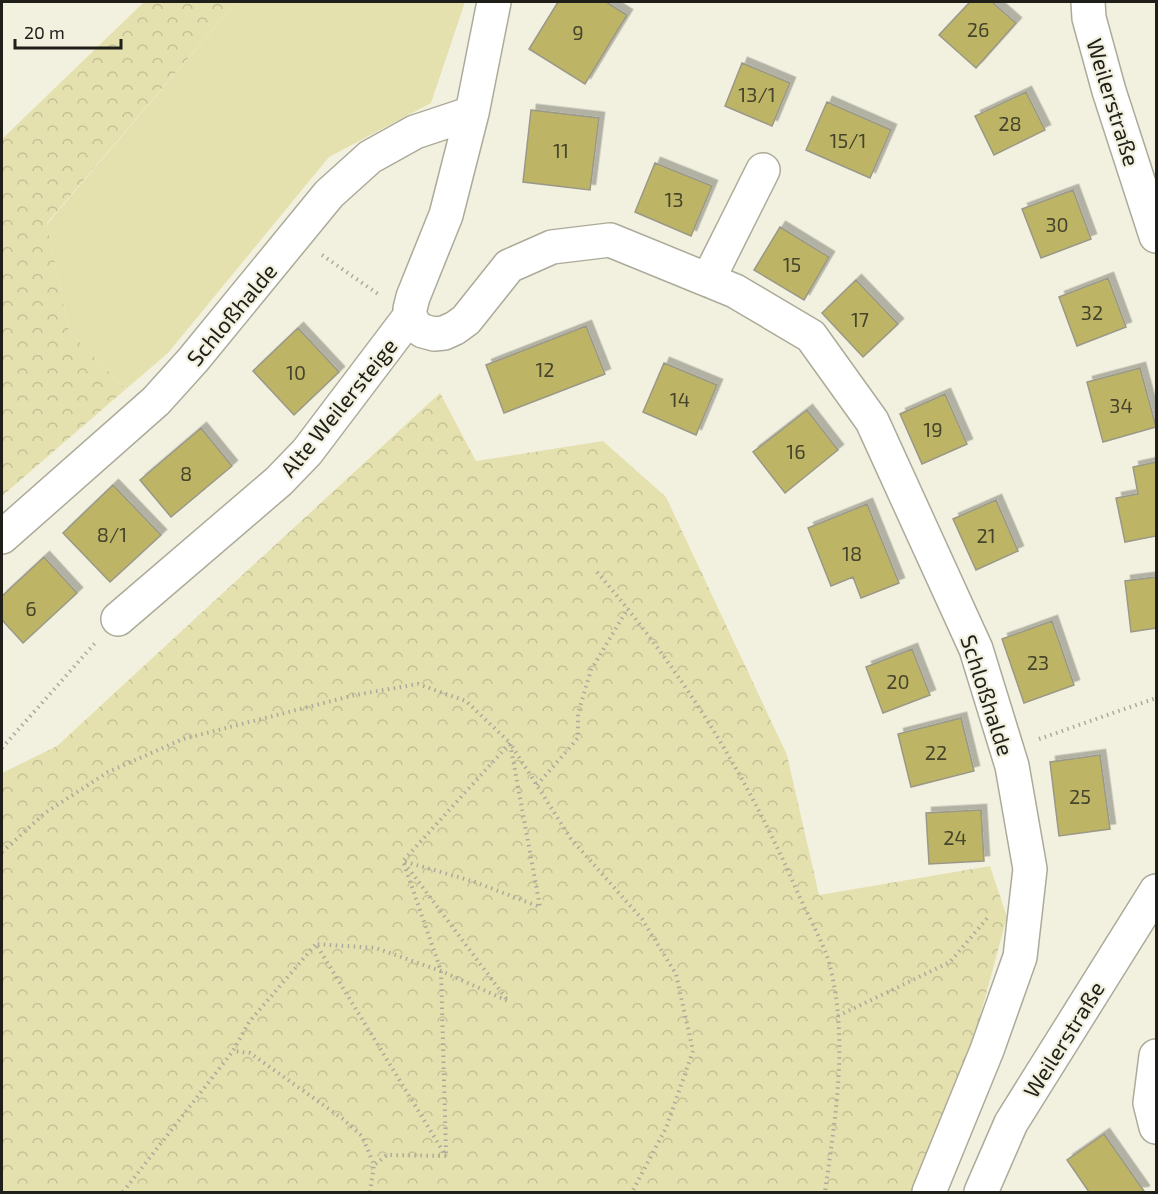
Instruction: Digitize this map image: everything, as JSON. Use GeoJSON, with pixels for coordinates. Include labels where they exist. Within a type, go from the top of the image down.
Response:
{"type":"FeatureCollection","features":[{"type":"Feature","properties":{"kind":"street","name":"Alte Weilersteige"},"geometry":{"type":"LineString","coordinates":[[118,620],[279,481],[307,452],[411,316],[413,297],[446,215],[471,113],[494,2]]}},
{"type":"Feature","properties":{"kind":"street","name":"Weilerstraße"},"geometry":{"type":"LineString","coordinates":[[1088,2],[1089,18],[1109,91],[1156,236]]}},
{"type":"Feature","properties":{"kind":"street","name":"Schloßhalde"},"geometry":{"type":"LineString","coordinates":[[2,537],[156,402],[329,194],[370,157],[415,132],[471,113]]}},
{"type":"Feature","properties":{"kind":"street"},"geometry":{"type":"LineString","coordinates":[[708,280],[763,170]]}},
{"type":"Feature","properties":{"kind":"street","name":"Schloßhalde"},"geometry":{"type":"LineString","coordinates":[[411,316],[415,326],[423,332],[444,333],[466,320],[509,266],[552,248],[610,240],[735,291],[810,336],[872,421],[976,649],[1012,766],[1030,869],[1020,957],[987,1050],[929,1192]]}},
{"type":"Feature","properties":{"kind":"street","name":"Weilerstraße"},"geometry":{"type":"LineString","coordinates":[[981,1192],[1011,1123],[1156,891]]}},
{"type":"Feature","properties":{"kind":"street"},"geometry":{"type":"LineString","coordinates":[[1156,1056],[1150,1103],[1156,1127]]}},
{"type":"Feature","properties":{"kind":"path"},"geometry":{"type":"LineString","coordinates":[[343,270],[382,297]]}},
{"type":"Feature","properties":{"kind":"path"},"geometry":{"type":"LineString","coordinates":[[597,572],[628,608],[694,697],[723,744],[776,843],[828,962],[838,1016],[838,1097],[825,1192]]}},
{"type":"Feature","properties":{"kind":"path"},"geometry":{"type":"LineString","coordinates":[[537,785],[578,738],[578,714],[591,670],[628,608]]}},
{"type":"Feature","properties":{"kind":"path"},"geometry":{"type":"LineString","coordinates":[[2,748],[118,620]]}},
{"type":"Feature","properties":{"kind":"path"},"geometry":{"type":"LineString","coordinates":[[2,852],[45,813],[108,772],[183,739],[355,695],[418,684],[466,701],[510,743],[571,839],[642,919],[676,974],[693,1051],[666,1128],[633,1192]]}},
{"type":"Feature","properties":{"kind":"path"},"geometry":{"type":"LineString","coordinates":[[1007,750],[1156,698]]}},
{"type":"Feature","properties":{"kind":"path"},"geometry":{"type":"LineString","coordinates":[[403,861],[475,882],[540,907],[510,743]]}},
{"type":"Feature","properties":{"kind":"path"},"geometry":{"type":"LineString","coordinates":[[403,861],[510,743]]}},
{"type":"Feature","properties":{"kind":"path"},"geometry":{"type":"LineString","coordinates":[[316,944],[376,948],[441,971],[508,1001],[403,861]]}},
{"type":"Feature","properties":{"kind":"path"},"geometry":{"type":"LineString","coordinates":[[403,861],[441,971],[446,1156]]}},
{"type":"Feature","properties":{"kind":"path"},"geometry":{"type":"LineString","coordinates":[[838,1016],[950,962],[993,910]]}},
{"type":"Feature","properties":{"kind":"path"},"geometry":{"type":"LineString","coordinates":[[123,1192],[233,1051],[249,1022],[316,944]]}},
{"type":"Feature","properties":{"kind":"path"},"geometry":{"type":"LineString","coordinates":[[316,944],[446,1156]]}},
{"type":"Feature","properties":{"kind":"path"},"geometry":{"type":"LineString","coordinates":[[233,1051],[250,1053],[343,1119],[362,1136],[374,1165],[370,1192]]}},
{"type":"Feature","properties":{"kind":"path"},"geometry":{"type":"LineString","coordinates":[[374,1165],[387,1155],[446,1156]]}},
{"type":"Feature","properties":{"kind":"green space"},"geometry":{"type":"Polygon","coordinates":[[[144,2],[236,2],[47,223],[69,331],[126,389],[2,496],[2,139],[144,2]]]}},
{"type":"Feature","properties":{"kind":"green space"},"geometry":{"type":"Polygon","coordinates":[[[236,2],[465,2],[431,103],[329,157],[168,353],[126,389],[69,331],[47,224],[236,2]]]}},
{"type":"Feature","properties":{"kind":"green space"},"geometry":{"type":"Polygon","coordinates":[[[440,393],[476,461],[603,441],[666,497],[787,755],[819,895],[990,866],[1007,917],[973,1042],[917,1192],[2,1192],[2,773],[57,746],[440,393]]]}},
{"type":"Feature","properties":{"kind":"building"},"geometry":{"type":"Polygon","coordinates":[[[558,2],[606,2],[627,15],[585,84],[529,49],[558,2]]]}},
{"type":"Feature","properties":{"kind":"building"},"geometry":{"type":"Polygon","coordinates":[[[970,2],[992,2],[1016,23],[976,68],[939,35],[970,2]]]}},
{"type":"Feature","properties":{"kind":"building"},"geometry":{"type":"Polygon","coordinates":[[[742,63],[790,83],[772,126],[725,106],[742,63]]]}},
{"type":"Feature","properties":{"kind":"building"},"geometry":{"type":"Polygon","coordinates":[[[1026,92],[1045,130],[994,155],[975,116],[1026,92]]]}},
{"type":"Feature","properties":{"kind":"building"},"geometry":{"type":"Polygon","coordinates":[[[827,102],[891,130],[870,178],[806,150],[827,102]]]}},
{"type":"Feature","properties":{"kind":"building"},"geometry":{"type":"Polygon","coordinates":[[[531,110],[599,118],[590,190],[523,182],[531,110]]]}},
{"type":"Feature","properties":{"kind":"building"},"geometry":{"type":"Polygon","coordinates":[[[655,163],[712,186],[691,236],[635,212],[655,163]]]}},
{"type":"Feature","properties":{"kind":"building"},"geometry":{"type":"Polygon","coordinates":[[[1073,190],[1091,239],[1041,258],[1022,209],[1073,190]]]}},
{"type":"Feature","properties":{"kind":"building"},"geometry":{"type":"Polygon","coordinates":[[[780,227],[829,257],[804,300],[754,270],[780,227]]]}},
{"type":"Feature","properties":{"kind":"building"},"geometry":{"type":"Polygon","coordinates":[[[1108,278],[1126,327],[1077,346],[1059,297],[1108,278]]]}},
{"type":"Feature","properties":{"kind":"building"},"geometry":{"type":"Polygon","coordinates":[[[856,280],[898,324],[863,357],[822,313],[856,280]]]}},
{"type":"Feature","properties":{"kind":"building"},"geometry":{"type":"Polygon","coordinates":[[[586,326],[605,374],[504,413],[486,365],[586,326]]]}},
{"type":"Feature","properties":{"kind":"building"},"geometry":{"type":"Polygon","coordinates":[[[298,328],[339,372],[294,415],[253,371],[298,328]]]}},
{"type":"Feature","properties":{"kind":"building"},"geometry":{"type":"Polygon","coordinates":[[[664,363],[717,385],[696,435],[643,412],[664,363]]]}},
{"type":"Feature","properties":{"kind":"building"},"geometry":{"type":"Polygon","coordinates":[[[1140,368],[1156,427],[1103,442],[1087,382],[1140,368]]]}},
{"type":"Feature","properties":{"kind":"building"},"geometry":{"type":"Polygon","coordinates":[[[945,394],[967,444],[922,464],[900,414],[945,394]]]}},
{"type":"Feature","properties":{"kind":"building"},"geometry":{"type":"Polygon","coordinates":[[[807,410],[838,450],[785,493],[753,452],[807,410]]]}},
{"type":"Feature","properties":{"kind":"building"},"geometry":{"type":"Polygon","coordinates":[[[201,428],[232,466],[171,517],[140,480],[201,428]]]}},
{"type":"Feature","properties":{"kind":"building"},"geometry":{"type":"Polygon","coordinates":[[[1156,462],[1156,536],[1125,542],[1116,498],[1138,494],[1133,467],[1156,462]]]}},
{"type":"Feature","properties":{"kind":"building"},"geometry":{"type":"Polygon","coordinates":[[[113,485],[161,535],[110,582],[63,533],[113,485]]]}},
{"type":"Feature","properties":{"kind":"building"},"geometry":{"type":"Polygon","coordinates":[[[996,500],[1018,551],[976,570],[953,519],[996,500]]]}},
{"type":"Feature","properties":{"kind":"building"},"geometry":{"type":"Polygon","coordinates":[[[867,504],[899,583],[861,598],[853,577],[831,586],[808,528],[867,504]]]}},
{"type":"Feature","properties":{"kind":"building"},"geometry":{"type":"Polygon","coordinates":[[[44,557],[77,593],[23,643],[2,620],[2,596],[44,557]]]}},
{"type":"Feature","properties":{"kind":"building"},"geometry":{"type":"Polygon","coordinates":[[[1156,577],[1156,628],[1131,632],[1125,581],[1156,577]]]}},
{"type":"Feature","properties":{"kind":"building"},"geometry":{"type":"Polygon","coordinates":[[[1052,621],[1074,685],[1024,703],[1002,639],[1052,621]]]}},
{"type":"Feature","properties":{"kind":"building"},"geometry":{"type":"Polygon","coordinates":[[[912,649],[930,695],[883,713],[866,667],[912,649]]]}},
{"type":"Feature","properties":{"kind":"building"},"geometry":{"type":"Polygon","coordinates":[[[961,718],[974,771],[911,787],[898,734],[961,718]]]}},
{"type":"Feature","properties":{"kind":"building"},"geometry":{"type":"Polygon","coordinates":[[[1100,755],[1110,829],[1059,836],[1050,762],[1100,755]]]}},
{"type":"Feature","properties":{"kind":"building"},"geometry":{"type":"Polygon","coordinates":[[[981,810],[984,861],[929,864],[926,813],[981,810]]]}},
{"type":"Feature","properties":{"kind":"building"},"geometry":{"type":"Polygon","coordinates":[[[1104,1134],[1144,1191],[1089,1192],[1067,1160],[1104,1134]]]}}]}
